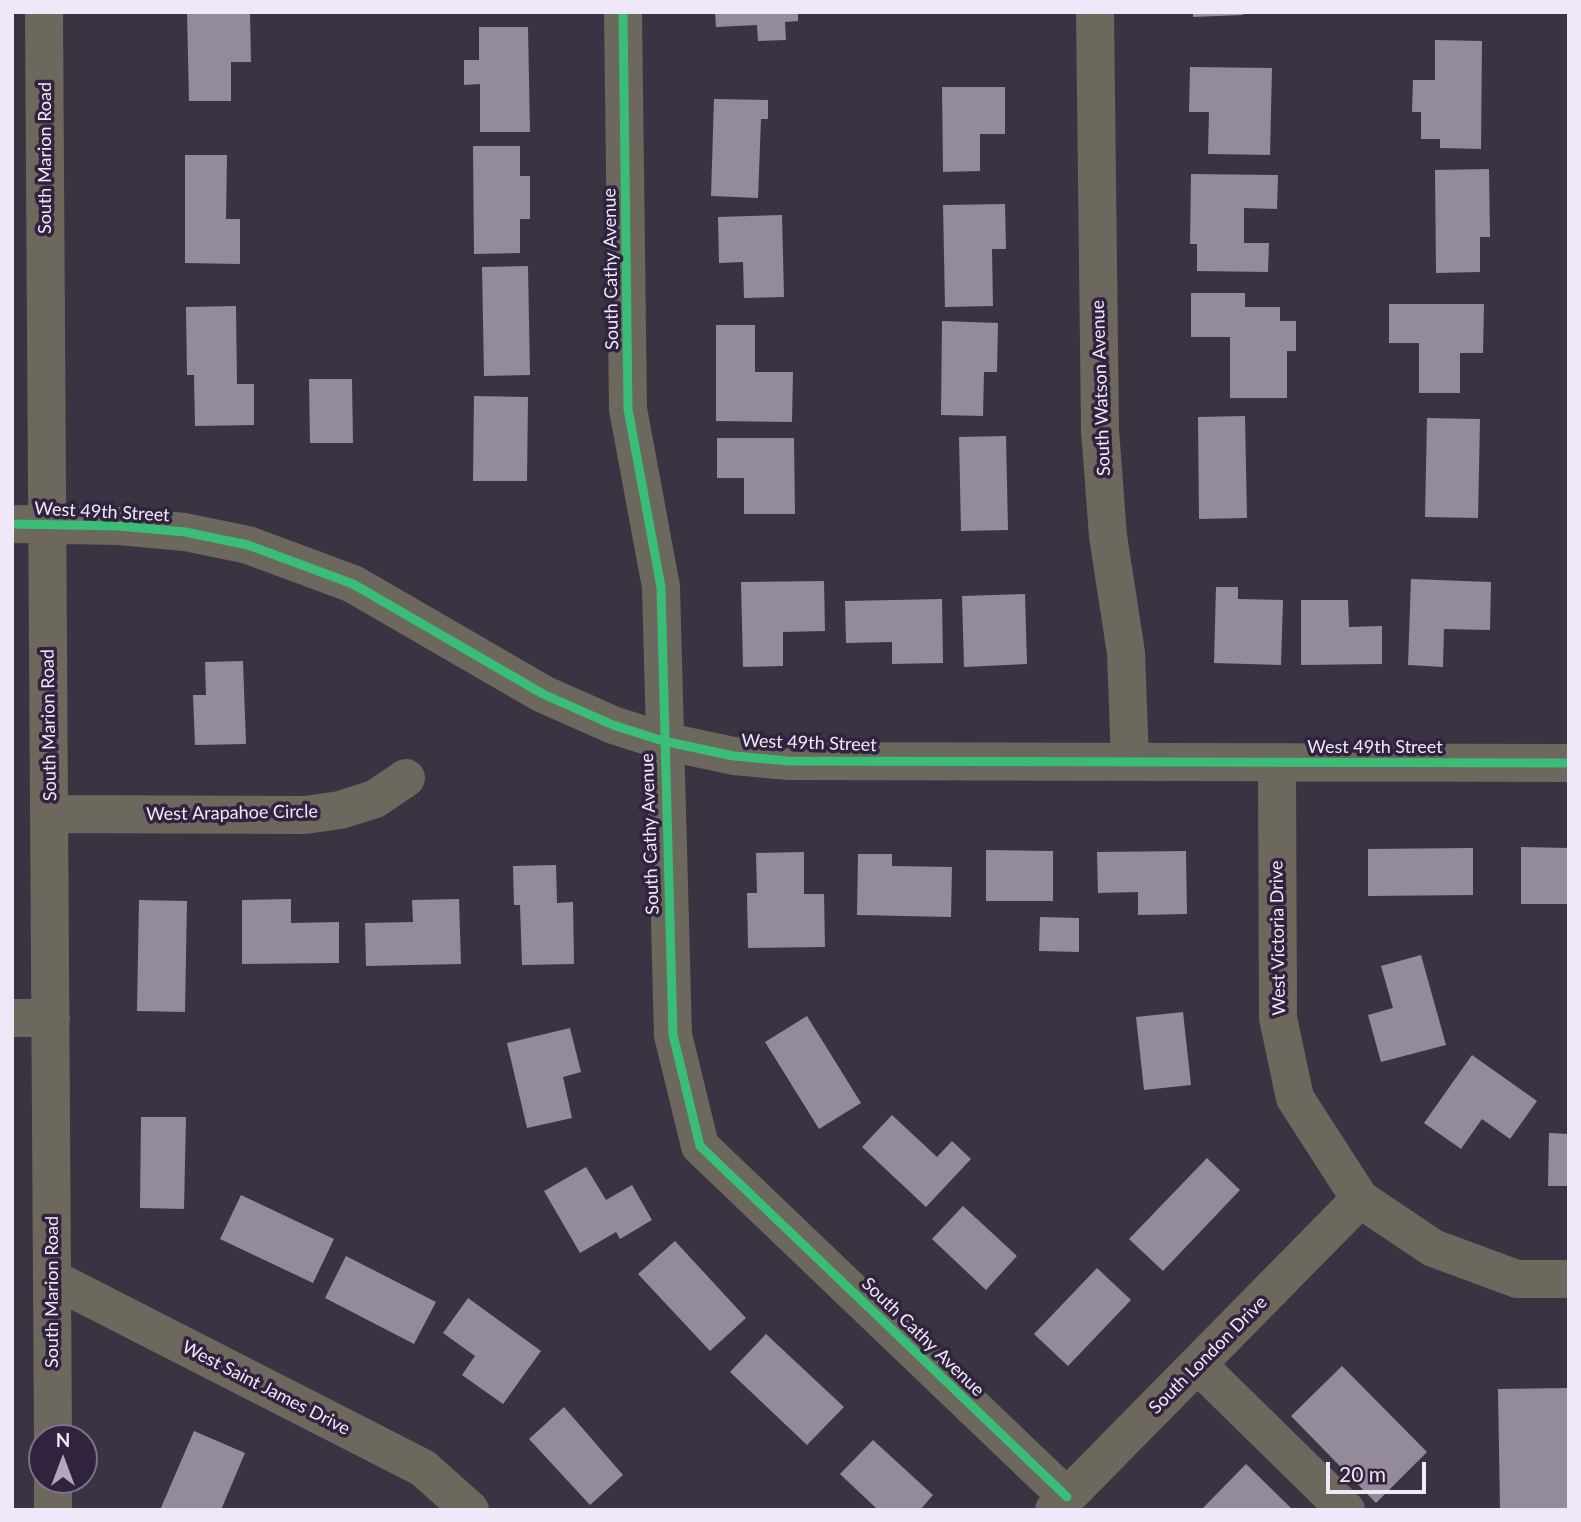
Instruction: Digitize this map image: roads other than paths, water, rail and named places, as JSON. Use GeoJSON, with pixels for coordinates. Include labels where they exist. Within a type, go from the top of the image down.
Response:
{"type":"FeatureCollection","features":[{"type":"Feature","properties":{"kind":"street","name":"South Marion Road"},"geometry":{"type":"LineString","coordinates":[[44,12],[30,524],[50,814],[53,1424]]}},
{"type":"Feature","properties":{"kind":"street","name":"South Cathy Avenue"},"geometry":{"type":"LineString","coordinates":[[623,12],[628,409],[660,587],[673,1035],[700,1146],[1060,1503]]}},
{"type":"Feature","properties":{"kind":"street","name":"South Watson Avenue"},"geometry":{"type":"LineString","coordinates":[[1095,12],[1100,430],[1108,536],[1126,653],[1130,761]]}},
{"type":"Feature","properties":{"kind":"street","name":"West 49th Street"},"geometry":{"type":"LineString","coordinates":[[30,524],[185,532],[248,545],[305,564],[399,608],[543,694],[613,725],[663,741],[734,756],[789,761],[1569,762]]}},
{"type":"Feature","properties":{"kind":"street","name":"West Victoria Drive"},"geometry":{"type":"LineString","coordinates":[[1277,762],[1278,1018],[1295,1098],[1360,1199],[1433,1248],[1517,1279],[1569,1279]]}},
{"type":"Feature","properties":{"kind":"street","name":"West Arapahoe Circle"},"geometry":{"type":"LineString","coordinates":[[50,814],[304,816],[340,810],[375,799],[406,778]]}},
{"type":"Feature","properties":{"kind":"street"},"geometry":{"type":"LineString","coordinates":[[12,1018],[51,1018]]}},
{"type":"Feature","properties":{"kind":"street","name":"South London Drive"},"geometry":{"type":"LineString","coordinates":[[1060,1503],[1360,1199]]}},
{"type":"Feature","properties":{"kind":"street","name":"West Saint James Drive"},"geometry":{"type":"LineString","coordinates":[[52,1279],[423,1468],[470,1510]]}},
{"type":"Feature","properties":{"kind":"street"},"geometry":{"type":"LineString","coordinates":[[1198,1365],[1346,1510]]}}]}
